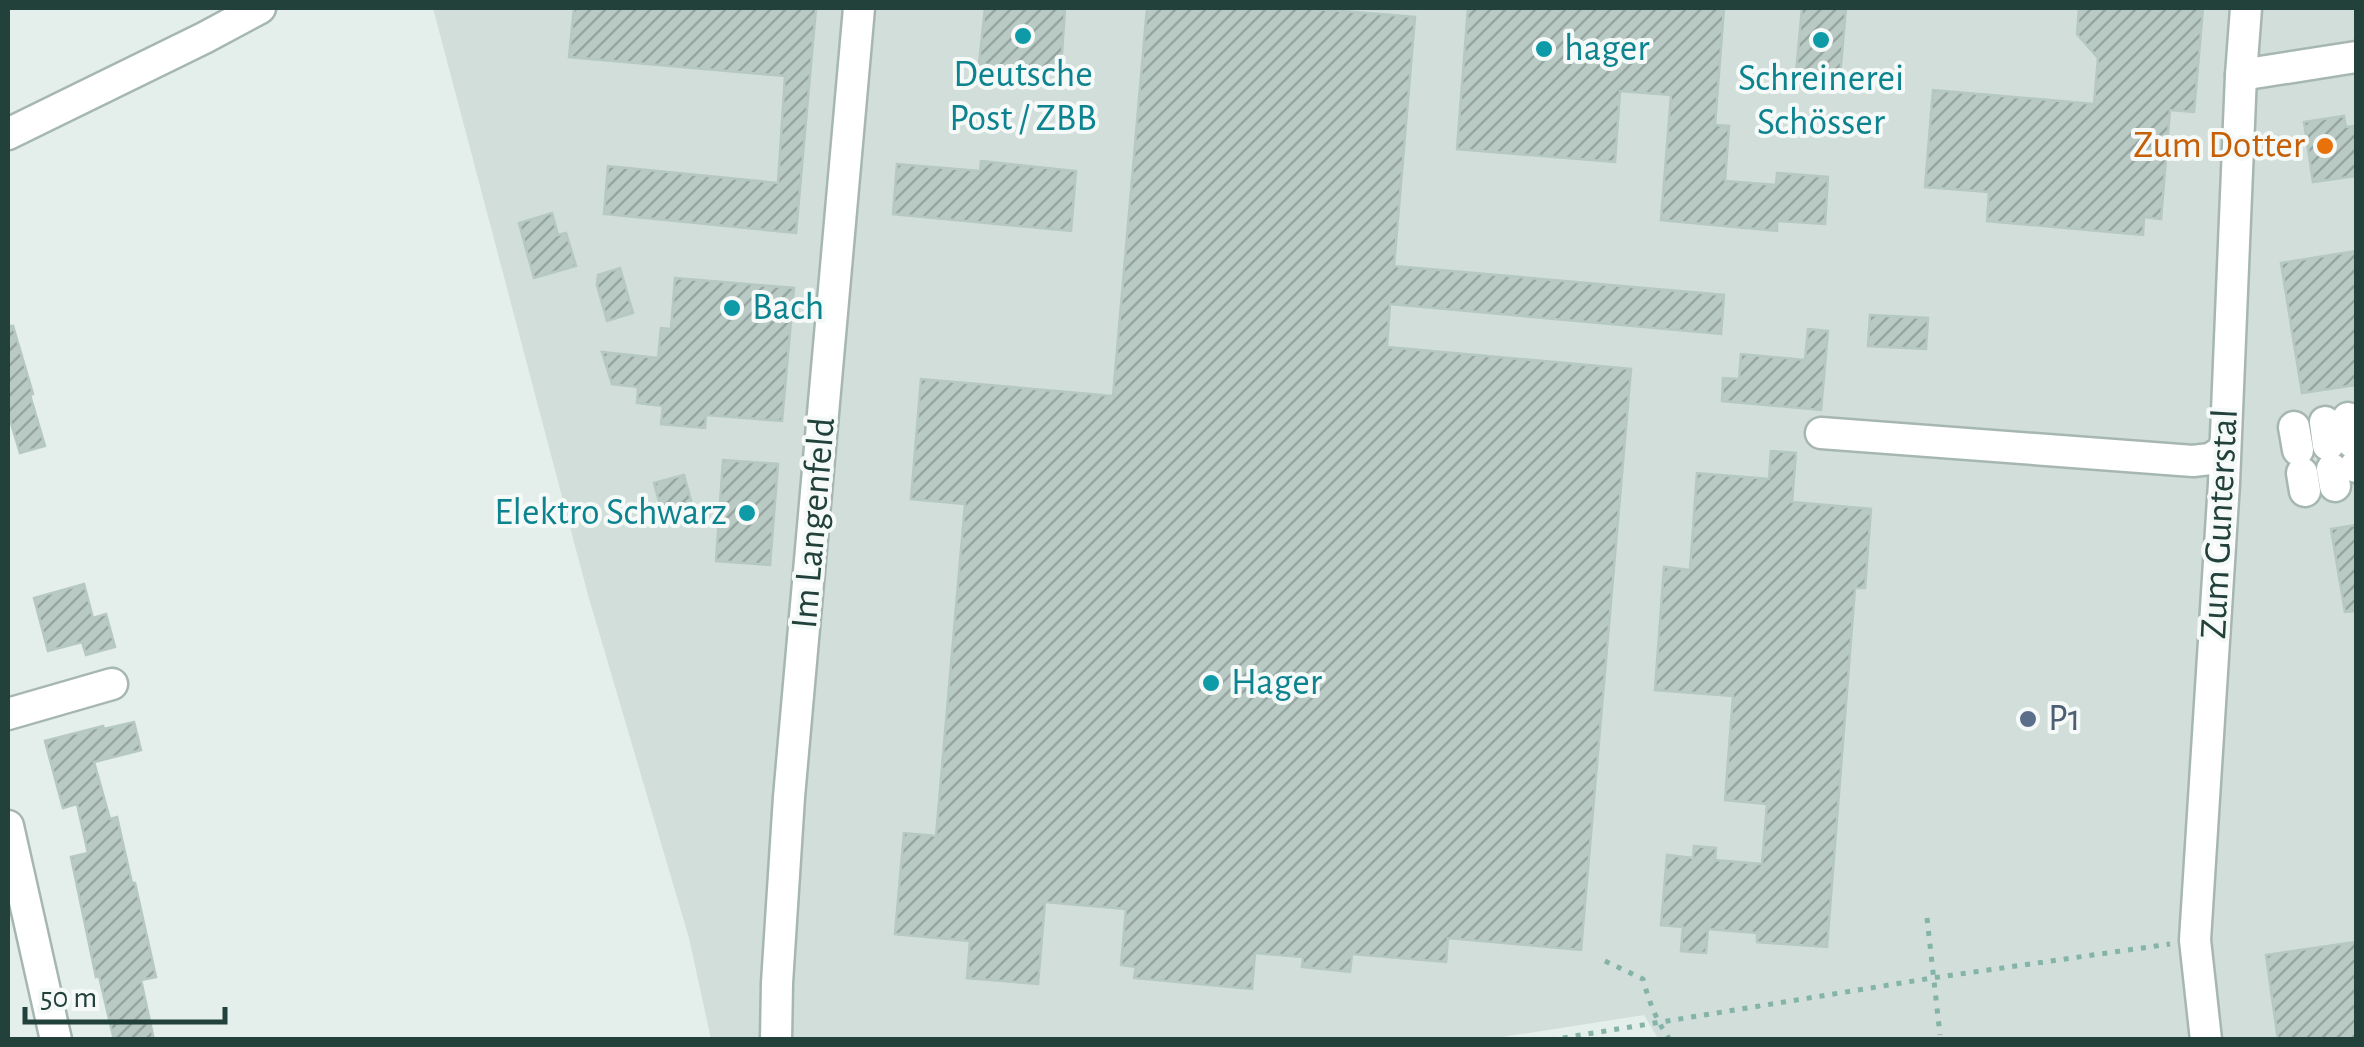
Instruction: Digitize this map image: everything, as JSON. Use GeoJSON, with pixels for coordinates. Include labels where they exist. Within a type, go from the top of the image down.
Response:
{"type":"FeatureCollection","features":[{"type":"Feature","properties":{"kind":"street"},"geometry":{"type":"LineString","coordinates":[[8,134],[260,8]]}},
{"type":"Feature","properties":{"kind":"street","name":"Im Langenfeld"},"geometry":{"type":"LineString","coordinates":[[776,1040],[789,797],[859,8]]}},
{"type":"Feature","properties":{"kind":"street","name":"Zum Gunterstal"},"geometry":{"type":"LineString","coordinates":[[2206,1040],[2195,940],[2224,483],[2246,8]]}},
{"type":"Feature","properties":{"kind":"street"},"geometry":{"type":"LineString","coordinates":[[2241,75],[2356,57]]}},
{"type":"Feature","properties":{"kind":"street"},"geometry":{"type":"LineString","coordinates":[[1834,434],[2193,461],[2210,459],[2224,451]]}},
{"type":"Feature","properties":{"kind":"street"},"geometry":{"type":"LineString","coordinates":[[8,714],[112,684]]}},
{"type":"Feature","properties":{"kind":"street"},"geometry":{"type":"LineString","coordinates":[[8,826],[56,1040]]}},
{"type":"Feature","properties":{"kind":"path"},"geometry":{"type":"LineString","coordinates":[[1927,918],[1940,1035]]}},
{"type":"Feature","properties":{"kind":"path"},"geometry":{"type":"LineString","coordinates":[[1550,1040],[2195,940]]}},
{"type":"Feature","properties":{"kind":"path"},"geometry":{"type":"LineString","coordinates":[[1605,961],[1643,980],[1649,1003],[1670,1040]]}},
{"type":"Feature","properties":{"kind":"shaded area"},"geometry":{"type":"Polygon","coordinates":[[[433,8],[2356,8],[2356,1039],[1659,1040],[1644,1015],[1483,1040],[711,1039],[689,938],[588,595],[433,8]]]}},
{"type":"Feature","properties":{"kind":"building"},"geometry":{"type":"Polygon","coordinates":[[[574,8],[816,8],[796,233],[604,214],[608,166],[778,183],[785,76],[569,57],[574,8]]]}},
{"type":"Feature","properties":{"kind":"building","name":"Deutsche Post / ZBB"},"geometry":{"type":"Polygon","coordinates":[[[985,8],[1065,8],[1061,69],[979,64],[985,8]]]}},
{"type":"Feature","properties":{"kind":"building"},"geometry":{"type":"Polygon","coordinates":[[[1147,8],[1305,8],[1415,17],[1394,266],[1724,295],[1721,334],[1390,304],[1387,347],[1631,369],[1581,950],[1448,938],[1446,962],[1352,954],[1350,972],[1302,967],[1303,957],[1255,953],[1252,989],[1134,978],[1136,967],[1121,965],[1126,909],[1045,902],[1038,984],[967,978],[970,941],[895,934],[904,833],[936,836],[965,504],[911,499],[921,379],[1113,396],[1147,8]]]}},
{"type":"Feature","properties":{"kind":"building"},"geometry":{"type":"Polygon","coordinates":[[[1468,8],[1724,8],[1715,125],[1729,126],[1725,181],[1776,185],[1777,173],[1828,177],[1825,224],[1777,221],[1777,231],[1661,220],[1671,95],[1620,91],[1615,162],[1457,149],[1468,8]]]}},
{"type":"Feature","properties":{"kind":"building","name":"Schreinerei Schösser"},"geometry":{"type":"Polygon","coordinates":[[[1802,8],[1846,8],[1840,77],[1796,73],[1802,8]]]}},
{"type":"Feature","properties":{"kind":"building"},"geometry":{"type":"Polygon","coordinates":[[[2079,8],[2203,8],[2194,112],[2170,110],[2161,219],[2144,217],[2143,235],[1987,221],[1989,192],[1925,187],[1933,90],[2094,104],[2098,58],[2077,34],[2079,8]]]}},
{"type":"Feature","properties":{"kind":"building"},"geometry":{"type":"Polygon","coordinates":[[[2344,116],[2346,127],[2356,126],[2356,176],[2313,182],[2304,122],[2344,116]]]}},
{"type":"Feature","properties":{"kind":"building"},"geometry":{"type":"Polygon","coordinates":[[[981,161],[1076,171],[1071,231],[893,214],[897,164],[980,171],[981,161]]]}},
{"type":"Feature","properties":{"kind":"building"},"geometry":{"type":"Polygon","coordinates":[[[552,213],[558,235],[566,233],[576,266],[534,278],[519,223],[552,213]]]}},
{"type":"Feature","properties":{"kind":"building"},"geometry":{"type":"Polygon","coordinates":[[[2356,251],[2356,385],[2302,393],[2281,263],[2356,251]]]}},
{"type":"Feature","properties":{"kind":"building"},"geometry":{"type":"Polygon","coordinates":[[[620,268],[633,313],[607,321],[598,275],[620,268]]]}},
{"type":"Feature","properties":{"kind":"building"},"geometry":{"type":"Polygon","coordinates":[[[675,278],[794,288],[782,421],[706,415],[705,428],[661,424],[663,406],[637,403],[638,387],[612,384],[602,352],[658,358],[661,328],[671,329],[675,278]]]}},
{"type":"Feature","properties":{"kind":"building"},"geometry":{"type":"Polygon","coordinates":[[[1870,315],[1928,318],[1926,349],[1868,346],[1870,315]]]}},
{"type":"Feature","properties":{"kind":"building"},"geometry":{"type":"Polygon","coordinates":[[[8,326],[13,326],[45,446],[20,453],[8,413],[8,326]]]}},
{"type":"Feature","properties":{"kind":"building"},"geometry":{"type":"Polygon","coordinates":[[[1808,329],[1828,331],[1821,410],[1722,401],[1723,378],[1739,379],[1741,354],[1805,360],[1808,329]]]}},
{"type":"Feature","properties":{"kind":"building"},"geometry":{"type":"Polygon","coordinates":[[[1771,451],[1796,453],[1792,502],[1871,509],[1865,588],[1855,588],[1827,947],[1757,942],[1757,933],[1708,929],[1706,953],[1681,951],[1683,927],[1661,925],[1667,855],[1693,858],[1694,846],[1716,848],[1715,860],[1762,864],[1767,804],[1725,800],[1733,696],[1655,690],[1664,567],[1690,570],[1697,473],[1769,479],[1771,451]]]}},
{"type":"Feature","properties":{"kind":"building","name":"Elektro Schwarz"},"geometry":{"type":"Polygon","coordinates":[[[723,460],[778,464],[770,565],[716,561],[723,460]]]}},
{"type":"Feature","properties":{"kind":"building"},"geometry":{"type":"Polygon","coordinates":[[[684,475],[694,512],[664,520],[654,483],[684,475]]]}},
{"type":"Feature","properties":{"kind":"building"},"geometry":{"type":"Polygon","coordinates":[[[2356,525],[2356,611],[2345,612],[2331,529],[2356,525]]]}},
{"type":"Feature","properties":{"kind":"building"},"geometry":{"type":"Polygon","coordinates":[[[84,584],[93,618],[106,614],[115,647],[86,655],[82,642],[48,651],[34,598],[84,584]]]}},
{"type":"Feature","properties":{"kind":"building"},"geometry":{"type":"Polygon","coordinates":[[[134,722],[141,750],[94,762],[110,819],[117,817],[156,977],[141,980],[154,1040],[114,1040],[99,976],[96,977],[71,857],[88,853],[77,804],[63,808],[45,741],[134,722]]]}},
{"type":"Feature","properties":{"kind":"building"},"geometry":{"type":"Polygon","coordinates":[[[2356,942],[2356,1040],[2278,1040],[2266,955],[2356,942]]]}},
{"type":"Feature","properties":{"kind":"place","name":"Deutsche Post / ZBB"},"geometry":{"type":"Point","coordinates":[1023,36]}},
{"type":"Feature","properties":{"kind":"place","name":"Schreinerei Schösser"},"geometry":{"type":"Point","coordinates":[1821,40]}},
{"type":"Feature","properties":{"kind":"place","name":"hager"},"geometry":{"type":"Point","coordinates":[1544,49]}},
{"type":"Feature","properties":{"kind":"place","name":"Zum Dotter"},"geometry":{"type":"Point","coordinates":[2325,146]}},
{"type":"Feature","properties":{"kind":"place","name":"Bach"},"geometry":{"type":"Point","coordinates":[732,308]}},
{"type":"Feature","properties":{"kind":"place","name":"Elektro Schwarz"},"geometry":{"type":"Point","coordinates":[747,513]}},
{"type":"Feature","properties":{"kind":"place","name":"Hager"},"geometry":{"type":"Point","coordinates":[1211,683]}},
{"type":"Feature","properties":{"kind":"place","name":"P1"},"geometry":{"type":"Point","coordinates":[2028,719]}}]}
